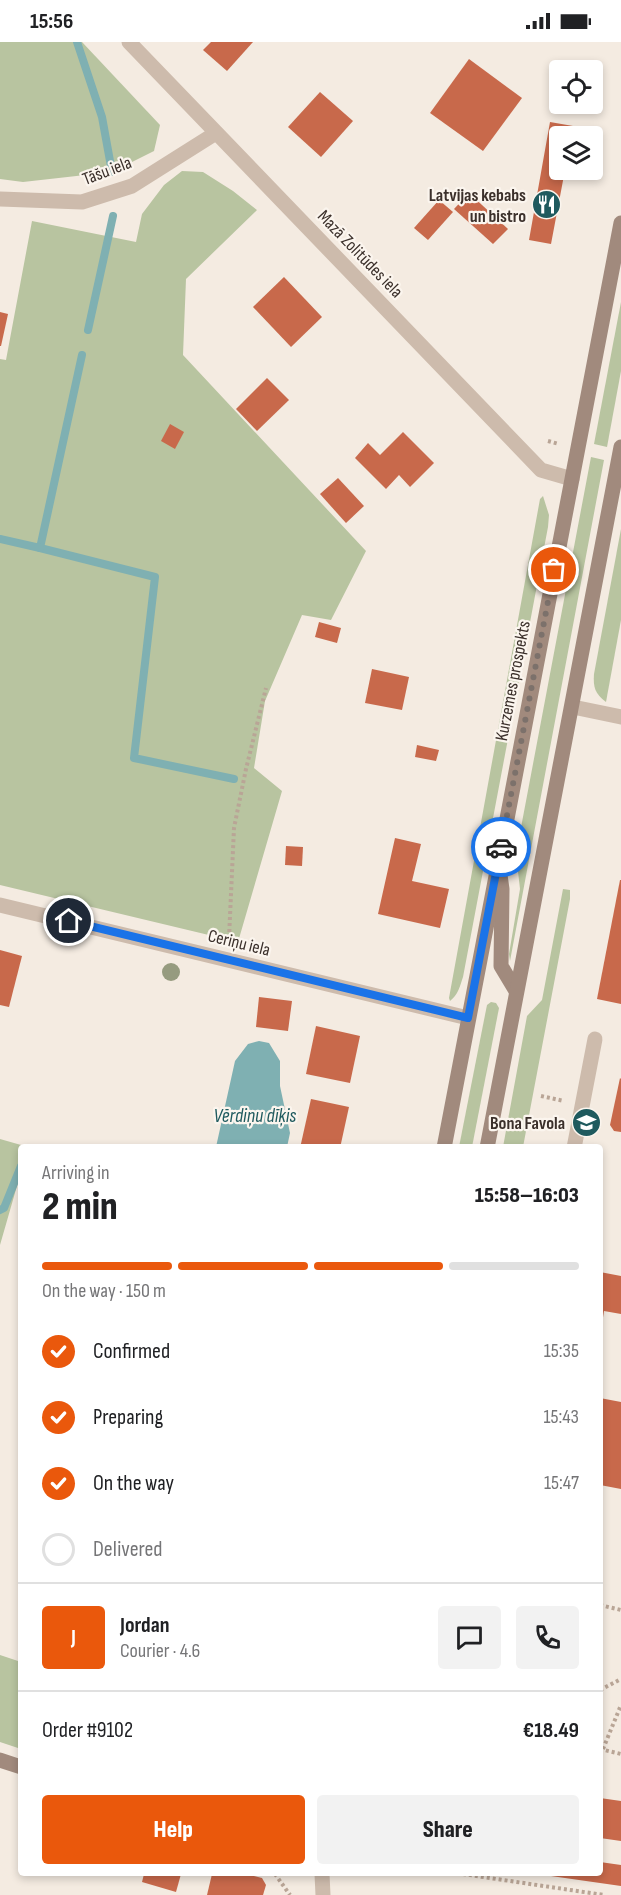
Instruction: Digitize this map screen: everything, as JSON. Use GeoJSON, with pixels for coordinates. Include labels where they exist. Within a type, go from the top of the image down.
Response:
{"type":"FeatureCollection","features":[{"type":"Feature","properties":{"kind":"main road","name":"Kurzemes prospekts"},"geometry":{"type":"LineString","coordinates":[[445,1144],[621,222]]}},
{"type":"Feature","properties":{"kind":"main road"},"geometry":{"type":"LineString","coordinates":[[488,1144],[621,447]]}},
{"type":"Feature","properties":{"kind":"main road"},"geometry":{"type":"LineString","coordinates":[[497,867],[502,889],[501,966],[516,992]]}},
{"type":"Feature","properties":{"kind":"main road"},"geometry":{"type":"LineString","coordinates":[[0,1760],[18,1766]]}},
{"type":"Feature","properties":{"kind":"street","name":"Mazā Zolitūdes iela"},"geometry":{"type":"LineString","coordinates":[[129,42],[541,470],[572,479]]}},
{"type":"Feature","properties":{"kind":"street","name":"Tāšu iela"},"geometry":{"type":"LineString","coordinates":[[0,199],[82,202],[132,186],[216,133]]}},
{"type":"Feature","properties":{"kind":"street"},"geometry":{"type":"LineString","coordinates":[[573,707],[621,717]]}},
{"type":"Feature","properties":{"kind":"street","name":"Ceriņu iela"},"geometry":{"type":"LineString","coordinates":[[0,905],[468,1018]]}},
{"type":"Feature","properties":{"kind":"street"},"geometry":{"type":"LineString","coordinates":[[575,1144],[595,1039]]}},
{"type":"Feature","properties":{"kind":"street"},"geometry":{"type":"LineString","coordinates":[[322,1876],[323,1895]]}},
{"type":"Feature","properties":{"kind":"path"},"geometry":{"type":"LineString","coordinates":[[228,960],[234,828],[266,688]]}},
{"type":"Feature","properties":{"kind":"path"},"geometry":{"type":"LineString","coordinates":[[541,1096],[555,1099]]}},
{"type":"Feature","properties":{"kind":"path"},"geometry":{"type":"LineString","coordinates":[[603,1606],[621,1610]]}},
{"type":"Feature","properties":{"kind":"path"},"geometry":{"type":"LineString","coordinates":[[603,1688],[621,1679]]}},
{"type":"Feature","properties":{"kind":"path"},"geometry":{"type":"LineString","coordinates":[[603,1747],[621,1705]]}},
{"type":"Feature","properties":{"kind":"path"},"geometry":{"type":"LineString","coordinates":[[603,1749],[621,1754]]}},
{"type":"Feature","properties":{"kind":"path"},"geometry":{"type":"LineString","coordinates":[[277,1876],[290,1895]]}},
{"type":"Feature","properties":{"kind":"path"},"geometry":{"type":"LineString","coordinates":[[476,1876],[604,1895]]}},
{"type":"Feature","properties":{"kind":"green space"},"geometry":{"type":"Polygon","coordinates":[[[0,42],[82,42],[160,125],[154,151],[112,172],[23,182],[0,179],[0,42]]]}},
{"type":"Feature","properties":{"kind":"green space"},"geometry":{"type":"Polygon","coordinates":[[[182,171],[203,172],[257,210],[186,279],[183,355],[366,551],[331,620],[302,615],[265,701],[254,768],[282,791],[238,942],[0,885],[0,359],[6,360],[32,221],[136,242],[142,214],[164,185],[182,171]]]}},
{"type":"Feature","properties":{"kind":"green space"},"geometry":{"type":"Polygon","coordinates":[[[621,302],[621,371],[607,447],[594,444],[621,302]]]}},
{"type":"Feature","properties":{"kind":"green space"},"geometry":{"type":"Polygon","coordinates":[[[591,457],[604,460],[510,961],[509,954],[520,889],[516,854],[591,457]]]}},
{"type":"Feature","properties":{"kind":"green space"},"geometry":{"type":"Polygon","coordinates":[[[543,496],[549,515],[548,527],[463,977],[457,993],[450,1001],[540,499],[543,496]]]}},
{"type":"Feature","properties":{"kind":"green space"},"geometry":{"type":"Polygon","coordinates":[[[621,529],[621,620],[606,702],[596,690],[594,674],[621,529]]]}},
{"type":"Feature","properties":{"kind":"green space"},"geometry":{"type":"Polygon","coordinates":[[[563,889],[570,890],[524,1144],[504,1144],[527,1016],[542,1000],[563,889]]]}},
{"type":"Feature","properties":{"kind":"green space"},"geometry":{"type":"Polygon","coordinates":[[[491,1002],[496,1003],[499,1008],[473,1144],[460,1144],[487,1005],[491,1002]]]}},
{"type":"Feature","properties":{"kind":"green space"},"geometry":{"type":"Polygon","coordinates":[[[0,1139],[18,1144],[18,1182],[0,1245],[0,1139]]]}},
{"type":"Feature","properties":{"kind":"green space"},"geometry":{"type":"Polygon","coordinates":[[[0,1655],[18,1661],[18,1748],[0,1742],[0,1655]]]}},
{"type":"Feature","properties":{"kind":"water","name":"Vērdiņu dīķis"},"geometry":{"type":"Polygon","coordinates":[[[259,1041],[269,1043],[280,1061],[280,1086],[290,1133],[288,1144],[217,1144],[235,1061],[248,1044],[259,1041]]]}},
{"type":"Feature","properties":{"kind":"building"},"geometry":{"type":"Polygon","coordinates":[[[211,42],[253,42],[227,71],[203,50],[211,42]]]}},
{"type":"Feature","properties":{"kind":"building"},"geometry":{"type":"Polygon","coordinates":[[[469,59],[522,98],[483,151],[430,113],[469,59]]]}},
{"type":"Feature","properties":{"kind":"building"},"geometry":{"type":"Polygon","coordinates":[[[320,92],[353,121],[321,157],[288,127],[320,92]]]}},
{"type":"Feature","properties":{"kind":"building","name":"Latvijas kebabs un bistro"},"geometry":{"type":"Polygon","coordinates":[[[550,122],[573,126],[549,126],[550,122]]]}},
{"type":"Feature","properties":{"kind":"building","name":"Latvijas kebabs un bistro"},"geometry":{"type":"Polygon","coordinates":[[[549,128],[549,180],[563,180],[551,244],[529,240],[549,128]]]}},
{"type":"Feature","properties":{"kind":"building"},"geometry":{"type":"Polygon","coordinates":[[[469,193],[508,229],[493,244],[454,209],[469,193]]]}},
{"type":"Feature","properties":{"kind":"building"},"geometry":{"type":"Polygon","coordinates":[[[439,200],[453,212],[428,240],[414,228],[439,200]]]}},
{"type":"Feature","properties":{"kind":"building"},"geometry":{"type":"Polygon","coordinates":[[[284,277],[322,317],[291,347],[253,307],[284,277]]]}},
{"type":"Feature","properties":{"kind":"building"},"geometry":{"type":"Polygon","coordinates":[[[0,312],[8,314],[1,346],[0,346],[0,312]]]}},
{"type":"Feature","properties":{"kind":"building"},"geometry":{"type":"Polygon","coordinates":[[[267,378],[289,400],[257,431],[236,409],[267,378]]]}},
{"type":"Feature","properties":{"kind":"building"},"geometry":{"type":"Polygon","coordinates":[[[170,424],[184,432],[175,449],[161,441],[170,424]]]}},
{"type":"Feature","properties":{"kind":"building"},"geometry":{"type":"Polygon","coordinates":[[[403,432],[434,463],[410,487],[399,475],[386,489],[355,458],[368,443],[380,455],[403,432]]]}},
{"type":"Feature","properties":{"kind":"building"},"geometry":{"type":"Polygon","coordinates":[[[338,478],[364,506],[346,523],[320,494],[338,478]]]}},
{"type":"Feature","properties":{"kind":"building"},"geometry":{"type":"Polygon","coordinates":[[[319,622],[341,628],[337,643],[315,637],[319,622]]]}},
{"type":"Feature","properties":{"kind":"building"},"geometry":{"type":"Polygon","coordinates":[[[372,669],[409,677],[402,710],[365,703],[372,669]]]}},
{"type":"Feature","properties":{"kind":"building"},"geometry":{"type":"Polygon","coordinates":[[[417,745],[439,750],[436,761],[415,757],[417,745]]]}},
{"type":"Feature","properties":{"kind":"building"},"geometry":{"type":"Polygon","coordinates":[[[395,838],[421,844],[412,881],[449,889],[440,928],[378,914],[395,838]]]}},
{"type":"Feature","properties":{"kind":"building"},"geometry":{"type":"Polygon","coordinates":[[[286,846],[303,847],[302,866],[285,865],[286,846]]]}},
{"type":"Feature","properties":{"kind":"building"},"geometry":{"type":"Polygon","coordinates":[[[621,880],[621,1004],[597,999],[621,880]]]}},
{"type":"Feature","properties":{"kind":"building"},"geometry":{"type":"Polygon","coordinates":[[[0,950],[22,956],[9,1007],[0,1005],[0,950]]]}},
{"type":"Feature","properties":{"kind":"building"},"geometry":{"type":"Polygon","coordinates":[[[259,997],[292,1001],[288,1031],[256,1027],[259,997]]]}},
{"type":"Feature","properties":{"kind":"building"},"geometry":{"type":"Polygon","coordinates":[[[316,1026],[360,1036],[350,1083],[306,1074],[316,1026]]]}},
{"type":"Feature","properties":{"kind":"building"},"geometry":{"type":"Polygon","coordinates":[[[620,1078],[621,1132],[614,1131],[610,1125],[620,1078]]]}},
{"type":"Feature","properties":{"kind":"building"},"geometry":{"type":"Polygon","coordinates":[[[311,1099],[349,1107],[341,1144],[301,1144],[311,1099]]]}},
{"type":"Feature","properties":{"kind":"building"},"geometry":{"type":"Polygon","coordinates":[[[603,1273],[621,1276],[621,1314],[604,1311],[603,1318],[603,1273]]]}},
{"type":"Feature","properties":{"kind":"building"},"geometry":{"type":"Polygon","coordinates":[[[603,1399],[621,1402],[621,1489],[603,1486],[603,1399]]]}},
{"type":"Feature","properties":{"kind":"building"},"geometry":{"type":"Polygon","coordinates":[[[603,1798],[621,1801],[621,1841],[603,1838],[603,1798]]]}},
{"type":"Feature","properties":{"kind":"building"},"geometry":{"type":"Polygon","coordinates":[[[603,1862],[621,1865],[621,1886],[551,1876],[603,1876],[603,1862]]]}},
{"type":"Feature","properties":{"kind":"building"},"geometry":{"type":"Polygon","coordinates":[[[144,1876],[180,1876],[176,1892],[142,1882],[144,1876]]]}},
{"type":"Feature","properties":{"kind":"building"},"geometry":{"type":"Polygon","coordinates":[[[212,1876],[254,1876],[262,1878],[266,1885],[263,1895],[207,1895],[212,1876]]]}},
{"type":"Feature","properties":{"kind":"waterway"},"geometry":{"type":"LineString","coordinates":[[77,42],[102,117],[112,172]]}},
{"type":"Feature","properties":{"kind":"waterway"},"geometry":{"type":"LineString","coordinates":[[88,330],[113,216]]}},
{"type":"Feature","properties":{"kind":"waterway"},"geometry":{"type":"LineString","coordinates":[[82,355],[40,548],[155,577],[134,758],[234,779]]}},
{"type":"Feature","properties":{"kind":"waterway"},"geometry":{"type":"LineString","coordinates":[[0,539],[40,548]]}},
{"type":"Feature","properties":{"kind":"waterway"},"geometry":{"type":"LineString","coordinates":[[0,1210],[4,1208],[18,1173]]}},
{"type":"Feature","properties":{"kind":"way so far"},"geometry":{"type":"LineString","coordinates":[[501,847],[554,570]]}},
{"type":"Feature","properties":{"kind":"place","name":"Latvijas kebabs un bistro"},"geometry":{"type":"Point","coordinates":[547,205]}},
{"type":"Feature","properties":{"kind":"place","name":"Bona Favola"},"geometry":{"type":"Point","coordinates":[586,1123]}},
{"type":"Feature","properties":{"kind":"route"},"geometry":{"type":"LineString","coordinates":[[69,921],[468,1018],[501,847]]}}]}
